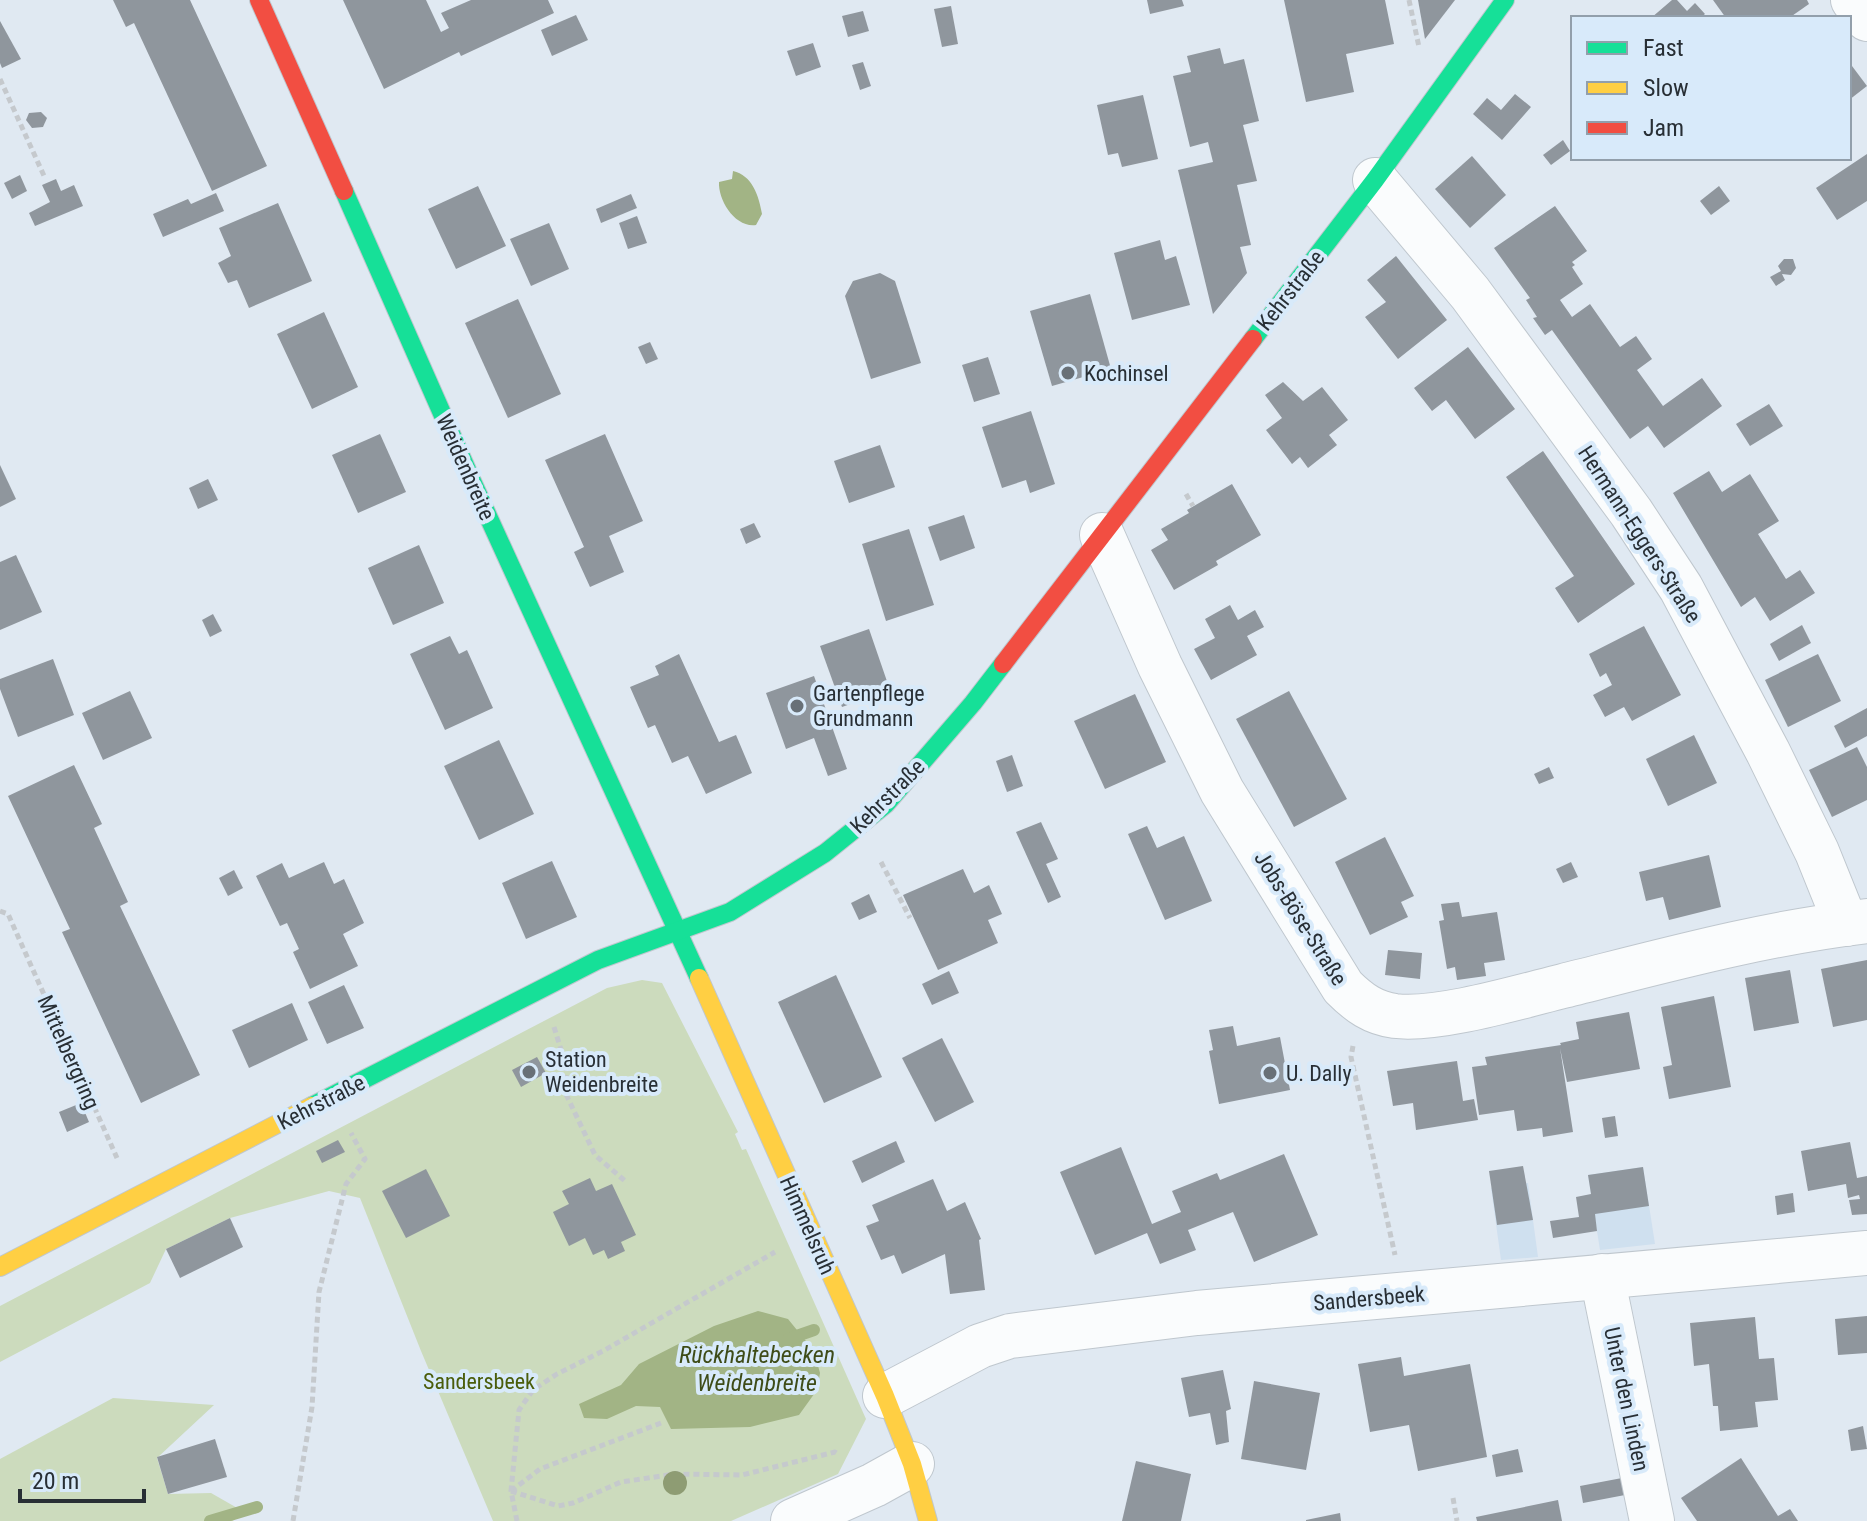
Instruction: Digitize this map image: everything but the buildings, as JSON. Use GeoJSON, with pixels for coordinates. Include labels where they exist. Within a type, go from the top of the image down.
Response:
{"type":"FeatureCollection","features":[{"type":"Feature","properties":{"kind":"street","name":"Weidenbreite"},"geometry":{"type":"LineString","coordinates":[[259,0],[477,493],[679,932]]}},
{"type":"Feature","properties":{"kind":"street","name":"Kehrstraße"},"geometry":{"type":"LineString","coordinates":[[0,1267],[538,989],[598,960],[730,912],[825,853],[862,826],[886,804],[973,703],[1375,180],[1505,0]]}},
{"type":"Feature","properties":{"kind":"street"},"geometry":{"type":"LineString","coordinates":[[1853,0],[1867,19]]}},
{"type":"Feature","properties":{"kind":"street","name":"Hermann-Eggers-Straße"},"geometry":{"type":"LineString","coordinates":[[1375,180],[1470,293],[1631,512],[1681,588],[1817,852],[1857,922]]}},
{"type":"Feature","properties":{"kind":"street","name":"Jobs-Böse-Straße"},"geometry":{"type":"LineString","coordinates":[[1102,535],[1160,666],[1222,791],[1343,987],[1360,1003],[1377,1012],[1398,1016],[1433,1015],[1537,993],[1732,944],[1857,922]]}},
{"type":"Feature","properties":{"kind":"street","name":"Himmelsruh"},"geometry":{"type":"LineString","coordinates":[[679,932],[885,1396],[912,1464],[928,1521]]}},
{"type":"Feature","properties":{"kind":"street","name":"Sandersbeek"},"geometry":{"type":"LineString","coordinates":[[885,1396],[980,1346],[1010,1336],[1197,1313],[1867,1253]]}},
{"type":"Feature","properties":{"kind":"street","name":"Unter den Linden"},"geometry":{"type":"LineString","coordinates":[[1602,1276],[1652,1521]]}},
{"type":"Feature","properties":{"kind":"street"},"geometry":{"type":"LineString","coordinates":[[793,1521],[874,1485],[912,1464]]}},
{"type":"Feature","properties":{"kind":"path"},"geometry":{"type":"LineString","coordinates":[[1409,0],[1417,39]]}},
{"type":"Feature","properties":{"kind":"path"},"geometry":{"type":"LineString","coordinates":[[0,79],[45,178]]}},
{"type":"Feature","properties":{"kind":"path"},"geometry":{"type":"LineString","coordinates":[[862,826],[910,918]]}},
{"type":"Feature","properties":{"kind":"path","name":"Mittelbergring"},"geometry":{"type":"LineString","coordinates":[[0,911],[8,914],[134,1197]]}},
{"type":"Feature","properties":{"kind":"path"},"geometry":{"type":"LineString","coordinates":[[538,989],[567,1069],[564,1090],[595,1155],[625,1181]]}},
{"type":"Feature","properties":{"kind":"path"},"geometry":{"type":"LineString","coordinates":[[1360,1003],[1351,1057],[1395,1257],[1400,1296]]}},
{"type":"Feature","properties":{"kind":"path"},"geometry":{"type":"LineString","coordinates":[[293,1521],[312,1407],[319,1292],[346,1184],[365,1159],[331,1097]]}},
{"type":"Feature","properties":{"kind":"path"},"geometry":{"type":"LineString","coordinates":[[517,1521],[511,1491],[519,1410],[533,1390],[787,1245]]}},
{"type":"Feature","properties":{"kind":"path"},"geometry":{"type":"LineString","coordinates":[[511,1491],[540,1469],[661,1423]]}},
{"type":"Feature","properties":{"kind":"path"},"geometry":{"type":"LineString","coordinates":[[511,1491],[558,1506],[573,1503],[621,1482],[675,1474],[742,1475],[835,1452],[874,1485]]}},
{"type":"Feature","properties":{"kind":"path"},"geometry":{"type":"LineString","coordinates":[[1453,1498],[1457,1521]]}},
{"type":"Feature","properties":{"kind":"shaded area"},"geometry":{"type":"Polygon","coordinates":[[[1643,1167],[1655,1244],[1600,1250],[1588,1175],[1643,1167]]]}},
{"type":"Feature","properties":{"kind":"shaded area"},"geometry":{"type":"Polygon","coordinates":[[[1528,1183],[1538,1257],[1501,1260],[1491,1188],[1528,1183]]]}},
{"type":"Feature","properties":{"kind":"green space"},"geometry":{"type":"Polygon","coordinates":[[[642,980],[662,983],[738,1132],[735,1134],[742,1150],[746,1149],[866,1419],[838,1474],[731,1521],[493,1521],[360,1198],[329,1191],[230,1218],[166,1249],[150,1283],[0,1362],[0,1306],[607,988],[642,980]]]}},
{"type":"Feature","properties":{"kind":"green space"},"geometry":{"type":"Polygon","coordinates":[[[113,1398],[214,1405],[157,1458],[168,1494],[211,1493],[239,1509],[233,1521],[0,1521],[0,1459],[113,1398]]]}},
{"type":"Feature","properties":{"kind":"water"},"geometry":{"type":"Polygon","coordinates":[[[733,171],[745,177],[757,194],[762,214],[756,225],[741,222],[729,211],[721,197],[719,182],[732,179],[733,171]]]}},
{"type":"Feature","properties":{"kind":"water","name":"Rückhaltebecken Weidenbreite"},"geometry":{"type":"Polygon","coordinates":[[[758,1311],[788,1319],[814,1351],[820,1373],[817,1390],[799,1415],[750,1427],[671,1429],[660,1407],[636,1406],[607,1419],[584,1418],[579,1404],[621,1385],[639,1364],[714,1326],[758,1311]]]}},
{"type":"Feature","properties":{"kind":"waterway"},"geometry":{"type":"LineString","coordinates":[[788,1339],[814,1330]]}},
{"type":"Feature","properties":{"kind":"waterway"},"geometry":{"type":"LineString","coordinates":[[210,1521],[257,1507]]}},
{"type":"Feature","properties":{"kind":"traffic: fast"},"geometry":{"type":"LineString","coordinates":[[1253,339],[1375,180],[1505,0]]}},
{"type":"Feature","properties":{"kind":"traffic: fast"},"geometry":{"type":"LineString","coordinates":[[344,191],[471,479],[699,978]]}},
{"type":"Feature","properties":{"kind":"traffic: fast"},"geometry":{"type":"LineString","coordinates":[[312,1106],[598,960],[730,912],[825,853],[886,804],[1003,664]]}},
{"type":"Feature","properties":{"kind":"traffic: slow"},"geometry":{"type":"LineString","coordinates":[[699,978],[885,1396],[912,1464],[928,1521]]}},
{"type":"Feature","properties":{"kind":"traffic: slow"},"geometry":{"type":"LineString","coordinates":[[0,1267],[312,1106]]}},
{"type":"Feature","properties":{"kind":"traffic: jam"},"geometry":{"type":"LineString","coordinates":[[259,0],[344,191]]}},
{"type":"Feature","properties":{"kind":"traffic: jam"},"geometry":{"type":"LineString","coordinates":[[1003,664],[1253,339]]}},
{"type":"Feature","properties":{"kind":"place","name":"Kochinsel"},"geometry":{"type":"Point","coordinates":[1068,373]}},
{"type":"Feature","properties":{"kind":"place","name":"Gartenpflege Grundmann"},"geometry":{"type":"Point","coordinates":[797,706]}},
{"type":"Feature","properties":{"kind":"place","name":"Station Weidenbreite"},"geometry":{"type":"Point","coordinates":[529,1072]}},
{"type":"Feature","properties":{"kind":"place","name":"U. Dally"},"geometry":{"type":"Point","coordinates":[1270,1073]}}]}
